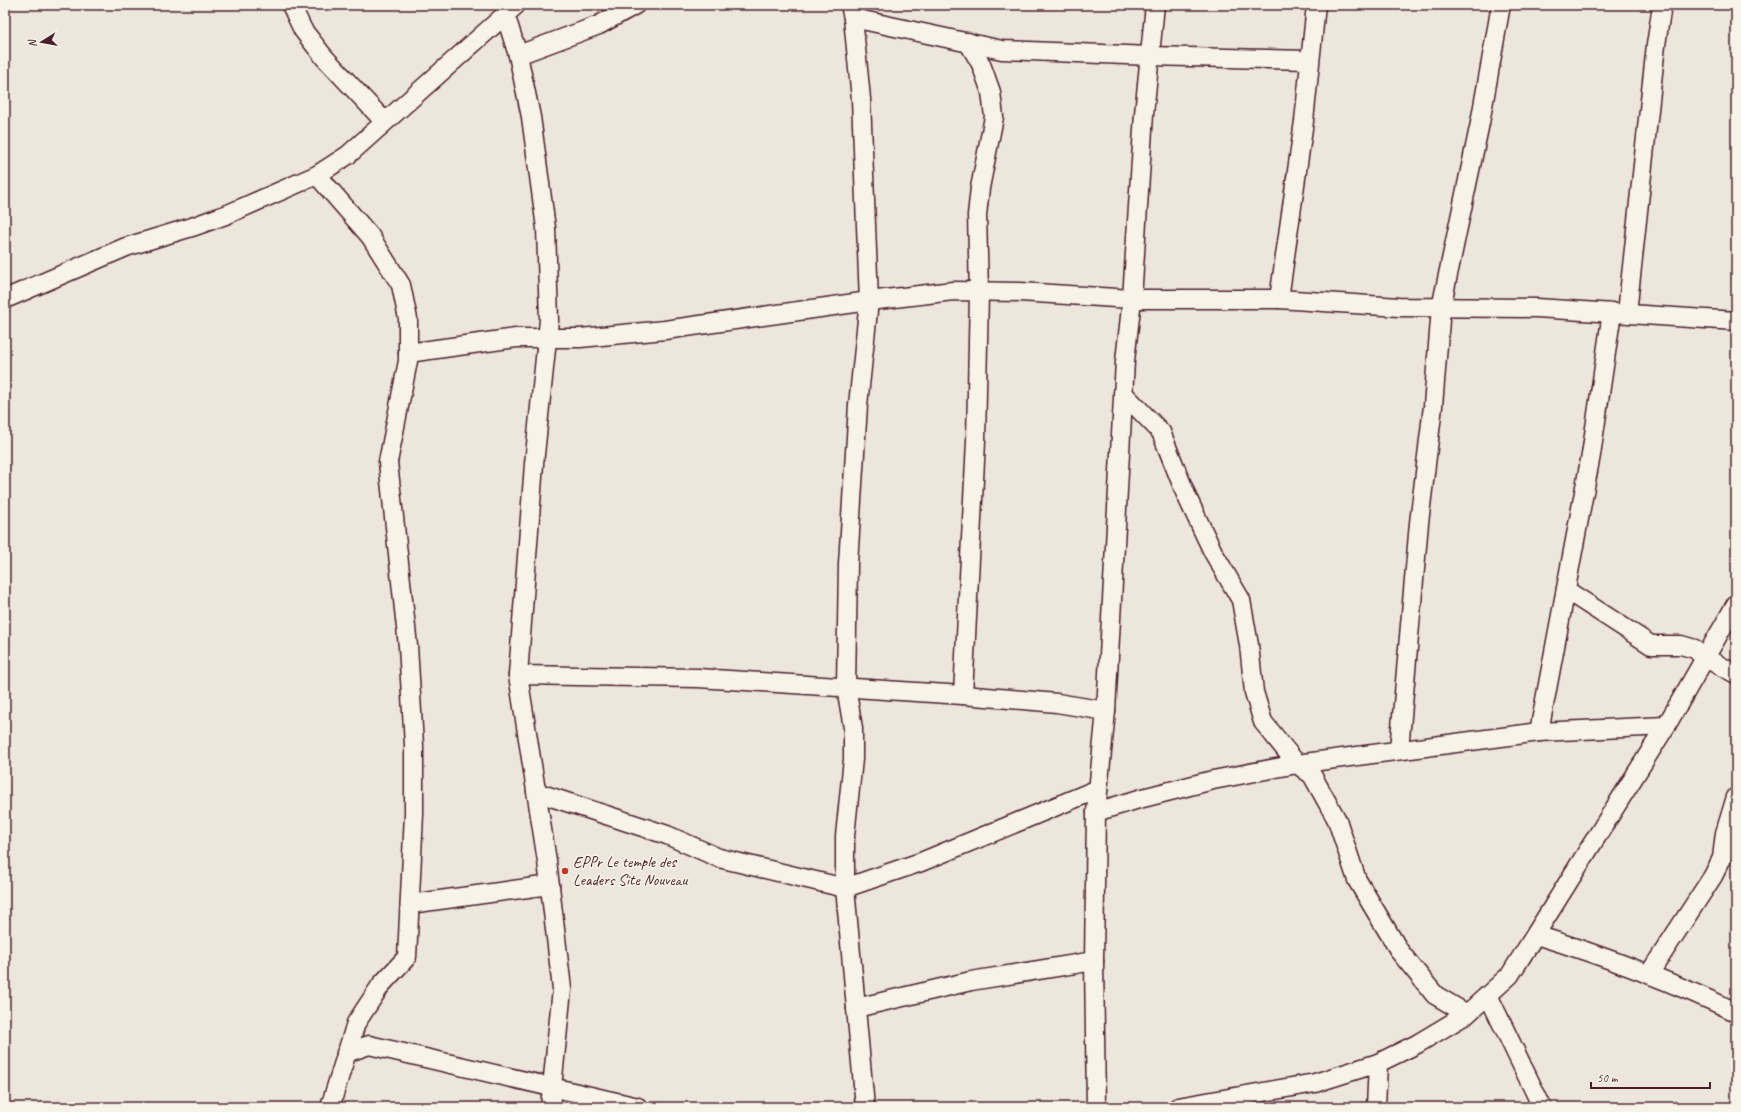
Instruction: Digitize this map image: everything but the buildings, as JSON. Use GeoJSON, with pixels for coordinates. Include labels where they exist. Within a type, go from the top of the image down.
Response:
{"type":"FeatureCollection","features":[{"type":"Feature","properties":{"kind":"street"},"geometry":{"type":"LineString","coordinates":[[290,5],[303,30],[324,58],[384,121]]}},
{"type":"Feature","properties":{"kind":"street"},"geometry":{"type":"LineString","coordinates":[[518,55],[599,25],[635,5]]}},
{"type":"Feature","properties":{"kind":"street"},"geometry":{"type":"LineString","coordinates":[[1096,1107],[1094,962],[1096,812],[1106,711],[1123,393],[1132,299],[1144,114],[1155,5]]}},
{"type":"Feature","properties":{"kind":"street"},"geometry":{"type":"LineString","coordinates":[[1279,299],[1304,121],[1309,60],[1316,5]]}},
{"type":"Feature","properties":{"kind":"street"},"geometry":{"type":"LineString","coordinates":[[1399,750],[1419,524],[1433,406],[1441,308],[1480,123],[1501,5]]}},
{"type":"Feature","properties":{"kind":"street"},"geometry":{"type":"LineString","coordinates":[[1539,732],[1591,455],[1620,312],[1662,5]]}},
{"type":"Feature","properties":{"kind":"street"},"geometry":{"type":"LineString","coordinates":[[5,299],[126,246],[214,220],[317,175],[348,155],[384,121],[511,9]]}},
{"type":"Feature","properties":{"kind":"street"},"geometry":{"type":"LineString","coordinates":[[511,9],[518,55],[531,117],[546,228],[549,320],[534,464],[518,675],[550,885],[562,989],[554,1087],[550,1107]]}},
{"type":"Feature","properties":{"kind":"street"},"geometry":{"type":"LineString","coordinates":[[866,1107],[845,888],[845,836],[853,759],[853,728],[846,687],[848,564],[858,405],[869,301],[861,99],[851,12],[1002,50],[1309,60]]}},
{"type":"Feature","properties":{"kind":"street"},"geometry":{"type":"LineString","coordinates":[[963,694],[976,449],[980,292],[977,215],[980,188],[994,117],[991,92],[981,64],[968,42]]}},
{"type":"Feature","properties":{"kind":"street"},"geometry":{"type":"LineString","coordinates":[[317,175],[370,236],[401,285],[408,319],[408,362],[388,462],[408,646],[414,745],[414,814],[407,957],[381,985],[356,1023],[330,1107]]}},
{"type":"Feature","properties":{"kind":"street"},"geometry":{"type":"LineString","coordinates":[[408,353],[516,338],[595,337],[665,330],[869,301],[953,291],[1020,292],[1132,299],[1279,299],[1399,307],[1537,308],[1620,312],[1736,321]]}},
{"type":"Feature","properties":{"kind":"street"},"geometry":{"type":"LineString","coordinates":[[1123,393],[1161,432],[1187,498],[1206,539],[1240,600],[1249,645],[1254,692],[1263,722],[1297,764],[1312,775],[1337,820],[1357,880],[1400,952],[1435,995],[1467,1014]]}},
{"type":"Feature","properties":{"kind":"street"},"geometry":{"type":"LineString","coordinates":[[1566,590],[1651,645],[1681,645],[1695,649],[1705,658],[1736,674]]}},
{"type":"Feature","properties":{"kind":"street"},"geometry":{"type":"LineString","coordinates":[[1178,1107],[1315,1083],[1378,1063],[1417,1044],[1467,1014],[1510,975],[1666,726],[1736,604]]}},
{"type":"Feature","properties":{"kind":"street"},"geometry":{"type":"LineString","coordinates":[[518,675],[698,678],[963,694],[1050,702],[1106,711]]}},
{"type":"Feature","properties":{"kind":"street"},"geometry":{"type":"LineString","coordinates":[[1096,812],[1139,798],[1213,780],[1297,764],[1539,732],[1666,726]]}},
{"type":"Feature","properties":{"kind":"street"},"geometry":{"type":"LineString","coordinates":[[536,792],[667,835],[719,858],[845,888],[921,862],[1098,789]]}},
{"type":"Feature","properties":{"kind":"street"},"geometry":{"type":"LineString","coordinates":[[1649,974],[1706,888],[1729,858],[1725,833],[1736,797]]}},
{"type":"Feature","properties":{"kind":"street"},"geometry":{"type":"LineString","coordinates":[[410,904],[550,885]]}},
{"type":"Feature","properties":{"kind":"street"},"geometry":{"type":"LineString","coordinates":[[1536,935],[1602,955],[1699,994],[1736,1012]]}},
{"type":"Feature","properties":{"kind":"street"},"geometry":{"type":"LineString","coordinates":[[856,1008],[971,981],[1094,962]]}},
{"type":"Feature","properties":{"kind":"street"},"geometry":{"type":"LineString","coordinates":[[1488,995],[1542,1107]]}},
{"type":"Feature","properties":{"kind":"street"},"geometry":{"type":"LineString","coordinates":[[346,1053],[369,1045],[638,1107]]}},
{"type":"Feature","properties":{"kind":"street"},"geometry":{"type":"LineString","coordinates":[[1376,1107],[1378,1063]]}},
{"type":"Feature","properties":{"kind":"place","name":"EPPr Le temple des Leaders Site Nouveau"},"geometry":{"type":"Point","coordinates":[565,871]}}]}
